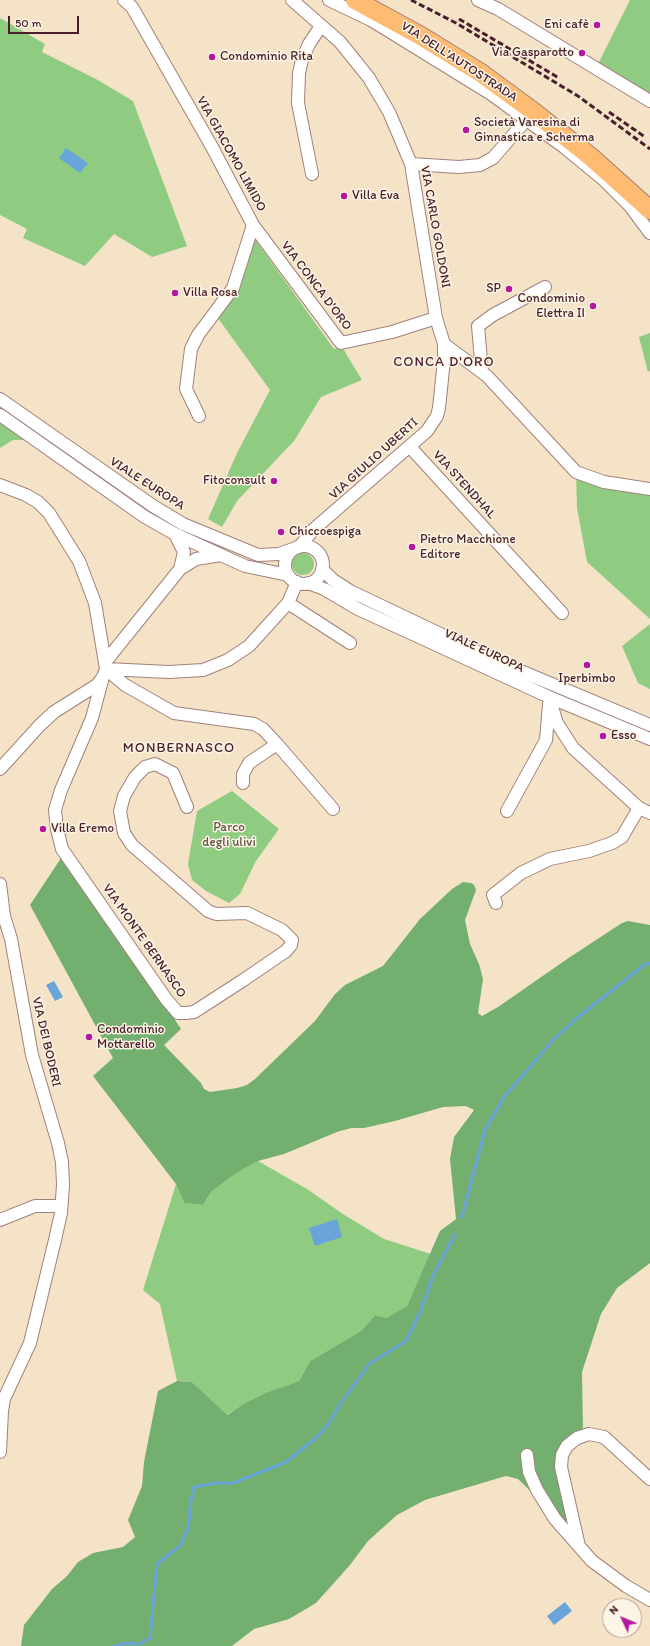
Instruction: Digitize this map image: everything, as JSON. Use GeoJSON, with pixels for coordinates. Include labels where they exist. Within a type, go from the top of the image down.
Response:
{"type":"FeatureCollection","features":[{"type":"Feature","properties":{"kind":"highway","name":"VIA DELL'AUTOSTRADA"},"geometry":{"type":"LineString","coordinates":[[355,0],[421,36],[481,73],[591,157],[650,210]]}},
{"type":"Feature","properties":{"kind":"street","name":"VIA GIACOMO LIMIDO"},"geometry":{"type":"LineString","coordinates":[[124,0],[132,7],[254,225],[233,288],[198,335],[191,349],[186,389],[199,416]]}},
{"type":"Feature","properties":{"kind":"street","name":"VIA CARLO GOLDONI"},"geometry":{"type":"LineString","coordinates":[[293,0],[340,42],[369,78],[389,112],[411,164],[436,318]]}},
{"type":"Feature","properties":{"kind":"street"},"geometry":{"type":"LineString","coordinates":[[330,0],[353,10],[426,52],[491,94],[564,147],[603,179],[630,206],[650,233]]}},
{"type":"Feature","properties":{"kind":"street"},"geometry":{"type":"LineString","coordinates":[[478,0],[498,9],[650,101]]}},
{"type":"Feature","properties":{"kind":"street"},"geometry":{"type":"LineString","coordinates":[[489,0],[498,9]]}},
{"type":"Feature","properties":{"kind":"street"},"geometry":{"type":"LineString","coordinates":[[312,174],[298,103],[299,73],[306,50],[321,26]]}},
{"type":"Feature","properties":{"kind":"street"},"geometry":{"type":"LineString","coordinates":[[411,164],[459,167],[480,165],[493,158],[526,120]]}},
{"type":"Feature","properties":{"kind":"street","name":"VIA CONCA D'ORO"},"geometry":{"type":"LineString","coordinates":[[254,225],[340,343],[392,332],[436,318]]}},
{"type":"Feature","properties":{"kind":"street"},"geometry":{"type":"LineString","coordinates":[[482,372],[478,326],[493,315],[546,287]]}},
{"type":"Feature","properties":{"kind":"street","name":"VIA GIULIO UBERTI"},"geometry":{"type":"LineString","coordinates":[[296,548],[310,533],[410,447],[427,431],[437,416],[444,360],[444,344],[436,318]]}},
{"type":"Feature","properties":{"kind":"street"},"geometry":{"type":"LineString","coordinates":[[444,344],[482,372],[576,472],[604,482],[650,489]]}},
{"type":"Feature","properties":{"kind":"street","name":"VIALE EUROPA"},"geometry":{"type":"LineString","coordinates":[[0,399],[153,506],[183,524],[258,555],[279,554],[305,546],[315,550],[321,559],[322,569],[340,585],[499,662],[650,725]]}},
{"type":"Feature","properties":{"kind":"street","name":"VIALE EUROPA"},"geometry":{"type":"LineString","coordinates":[[0,415],[145,517],[175,534],[245,566],[298,580],[324,589],[358,609],[549,696],[650,739]]}},
{"type":"Feature","properties":{"kind":"street","name":"VIA STENDHAL"},"geometry":{"type":"LineString","coordinates":[[410,447],[562,613]]}},
{"type":"Feature","properties":{"kind":"street"},"geometry":{"type":"LineString","coordinates":[[0,485],[26,495],[38,502],[49,513],[79,561],[95,602],[105,669],[124,685],[174,713],[254,724],[263,729],[333,808]]}},
{"type":"Feature","properties":{"kind":"street","name":"VIA GIULIO UBERTI"},"geometry":{"type":"LineString","coordinates":[[315,550],[317,536],[324,522]]}},
{"type":"Feature","properties":{"kind":"street"},"geometry":{"type":"LineString","coordinates":[[175,534],[184,552],[180,569]]}},
{"type":"Feature","properties":{"kind":"street"},"geometry":{"type":"LineString","coordinates":[[296,548],[286,558],[286,570],[298,580],[317,578],[322,569]]}},
{"type":"Feature","properties":{"kind":"street","name":"VIA MONTE BERNASCO"},"geometry":{"type":"LineString","coordinates":[[187,807],[173,773],[155,764],[145,767],[135,777],[124,796],[120,811],[124,833],[132,845],[208,911],[216,914],[246,913],[282,930],[292,940],[291,946],[286,951],[194,1012],[178,1013],[162,994],[62,849],[56,829],[56,810],[61,790],[92,718],[105,669],[180,569],[196,559],[221,555]]}},
{"type":"Feature","properties":{"kind":"street"},"geometry":{"type":"LineString","coordinates":[[105,669],[169,672],[203,670],[228,660],[249,646],[288,603],[298,580]]}},
{"type":"Feature","properties":{"kind":"street"},"geometry":{"type":"LineString","coordinates":[[288,603],[350,643]]}},
{"type":"Feature","properties":{"kind":"street"},"geometry":{"type":"LineString","coordinates":[[0,769],[40,725],[54,712],[86,693],[105,669]]}},
{"type":"Feature","properties":{"kind":"street"},"geometry":{"type":"LineString","coordinates":[[549,696],[557,723],[573,748],[639,808],[650,813]]}},
{"type":"Feature","properties":{"kind":"street"},"geometry":{"type":"LineString","coordinates":[[508,811],[546,740],[549,696]]}},
{"type":"Feature","properties":{"kind":"street"},"geometry":{"type":"LineString","coordinates":[[242,783],[243,774],[249,763],[276,744]]}},
{"type":"Feature","properties":{"kind":"street"},"geometry":{"type":"LineString","coordinates":[[496,902],[493,895],[521,873],[550,859],[589,851],[612,843],[622,837],[639,808]]}},
{"type":"Feature","properties":{"kind":"street","name":"VIA DEI BODERI"},"geometry":{"type":"LineString","coordinates":[[0,884],[2,908],[11,940],[32,1055],[58,1143],[62,1168],[61,1206],[55,1240],[30,1343],[4,1399],[0,1452]]}},
{"type":"Feature","properties":{"kind":"street"},"geometry":{"type":"LineString","coordinates":[[0,1220],[35,1206],[61,1206]]}},
{"type":"Feature","properties":{"kind":"street"},"geometry":{"type":"LineString","coordinates":[[579,1546],[561,1467],[562,1455],[567,1446],[577,1438],[590,1434],[604,1437],[650,1479]]}},
{"type":"Feature","properties":{"kind":"street"},"geometry":{"type":"LineString","coordinates":[[527,1456],[529,1472],[537,1490],[555,1520],[592,1561],[626,1586],[650,1600]]}},
{"type":"Feature","properties":{"kind":"green space"},"geometry":{"type":"Polygon","coordinates":[[[630,0],[650,0],[650,96],[597,66],[630,0]]]}},
{"type":"Feature","properties":{"kind":"green space"},"geometry":{"type":"Polygon","coordinates":[[[0,18],[45,44],[42,52],[96,79],[133,101],[187,246],[152,257],[114,234],[85,266],[23,238],[27,229],[0,215],[0,18]]]}},
{"type":"Feature","properties":{"kind":"green space"},"geometry":{"type":"Polygon","coordinates":[[[254,238],[334,349],[342,347],[362,380],[321,397],[294,441],[237,501],[222,527],[208,519],[237,453],[270,390],[217,317],[254,238]]]}},
{"type":"Feature","properties":{"kind":"green space"},"geometry":{"type":"Polygon","coordinates":[[[650,333],[650,371],[648,372],[639,337],[650,333]]]}},
{"type":"Feature","properties":{"kind":"green space"},"geometry":{"type":"Polygon","coordinates":[[[0,421],[27,440],[13,440],[0,448],[0,421]]]}},
{"type":"Feature","properties":{"kind":"green space"},"geometry":{"type":"Polygon","coordinates":[[[576,472],[650,485],[650,619],[587,562],[577,508],[576,472]]]}},
{"type":"Feature","properties":{"kind":"green space"},"geometry":{"type":"Polygon","coordinates":[[[303,553],[307,554],[313,560],[313,568],[307,574],[303,575],[299,574],[293,568],[292,564],[293,560],[299,554],[303,553]]]}},
{"type":"Feature","properties":{"kind":"green space"},"geometry":{"type":"Polygon","coordinates":[[[650,624],[650,689],[638,683],[622,646],[650,624]]]}},
{"type":"Feature","properties":{"kind":"green space","name":"Parco degli ulivi"},"geometry":{"type":"Polygon","coordinates":[[[232,791],[279,829],[256,861],[240,894],[229,903],[206,891],[192,880],[188,864],[197,811],[232,791]]]}},
{"type":"Feature","properties":{"kind":"green space"},"geometry":{"type":"Polygon","coordinates":[[[65,852],[181,1029],[164,1045],[201,1083],[204,1089],[210,1092],[237,1088],[247,1085],[255,1079],[315,1021],[335,994],[345,985],[383,966],[420,919],[452,889],[463,882],[471,883],[474,885],[476,890],[465,920],[470,944],[479,964],[483,979],[478,1013],[482,1016],[498,1007],[622,923],[628,921],[650,925],[650,1263],[617,1288],[601,1314],[582,1372],[583,1430],[564,1444],[569,1524],[566,1526],[518,1479],[506,1476],[425,1500],[397,1515],[368,1541],[350,1565],[316,1603],[289,1619],[254,1629],[232,1646],[21,1646],[24,1625],[52,1589],[67,1576],[78,1562],[93,1553],[123,1547],[135,1537],[128,1520],[142,1486],[144,1462],[158,1391],[177,1381],[192,1382],[227,1415],[243,1404],[265,1393],[299,1381],[310,1361],[361,1331],[375,1315],[386,1318],[407,1306],[440,1231],[456,1219],[450,1159],[454,1137],[474,1110],[466,1106],[443,1107],[395,1121],[364,1128],[351,1128],[337,1132],[284,1154],[258,1161],[235,1174],[211,1192],[203,1205],[184,1203],[176,1184],[93,1076],[113,1058],[30,905],[65,852]]]}},
{"type":"Feature","properties":{"kind":"green space"},"geometry":{"type":"Polygon","coordinates":[[[258,1161],[307,1189],[343,1214],[384,1239],[431,1254],[407,1306],[386,1318],[375,1315],[361,1331],[310,1361],[299,1381],[265,1393],[243,1404],[226,1415],[192,1382],[177,1381],[160,1304],[143,1290],[176,1184],[184,1203],[203,1205],[211,1192],[235,1174],[258,1161]]]}},
{"type":"Feature","properties":{"kind":"water"},"geometry":{"type":"Polygon","coordinates":[[[66,148],[88,163],[80,173],[59,158],[66,148]]]}},
{"type":"Feature","properties":{"kind":"water"},"geometry":{"type":"Polygon","coordinates":[[[54,981],[63,997],[55,1001],[46,985],[54,981]]]}},
{"type":"Feature","properties":{"kind":"water"},"geometry":{"type":"Polygon","coordinates":[[[337,1219],[342,1237],[315,1246],[309,1228],[337,1219]]]}},
{"type":"Feature","properties":{"kind":"water"},"geometry":{"type":"Polygon","coordinates":[[[565,1602],[572,1611],[554,1625],[547,1616],[565,1602]]]}},
{"type":"Feature","properties":{"kind":"waterway"},"geometry":{"type":"LineString","coordinates":[[462,1217],[485,1130],[504,1097],[554,1039],[577,1018],[644,965],[650,963]]}},
{"type":"Feature","properties":{"kind":"waterway"},"geometry":{"type":"LineString","coordinates":[[114,1646],[127,1643],[139,1644],[150,1638],[157,1564],[180,1546],[188,1529],[194,1487],[215,1483],[233,1483],[286,1462],[317,1437],[328,1425],[339,1406],[369,1364],[406,1341],[420,1313],[433,1276],[455,1234]]}},
{"type":"Feature","properties":{"kind":"railway"},"geometry":{"type":"LineString","coordinates":[[411,0],[456,23],[578,96],[650,149]]}},
{"type":"Feature","properties":{"kind":"railway"},"geometry":{"type":"LineString","coordinates":[[459,19],[559,78]]}},
{"type":"Feature","properties":{"kind":"railway"},"geometry":{"type":"LineString","coordinates":[[609,112],[645,137]]}},
{"type":"Feature","properties":{"kind":"place","name":"Eni cafè"},"geometry":{"type":"Point","coordinates":[597,25]}},
{"type":"Feature","properties":{"kind":"place","name":"Via Gasparotto"},"geometry":{"type":"Point","coordinates":[582,53]}},
{"type":"Feature","properties":{"kind":"place","name":"Condominio Rita"},"geometry":{"type":"Point","coordinates":[212,57]}},
{"type":"Feature","properties":{"kind":"place","name":"Società Varesina di Ginnastica e Scherma"},"geometry":{"type":"Point","coordinates":[466,130]}},
{"type":"Feature","properties":{"kind":"place","name":"Villa Eva"},"geometry":{"type":"Point","coordinates":[344,196]}},
{"type":"Feature","properties":{"kind":"place","name":"SP"},"geometry":{"type":"Point","coordinates":[509,289]}},
{"type":"Feature","properties":{"kind":"place","name":"Villa Rosa"},"geometry":{"type":"Point","coordinates":[175,293]}},
{"type":"Feature","properties":{"kind":"place","name":"Condominio Elettra II"},"geometry":{"type":"Point","coordinates":[593,306]}},
{"type":"Feature","properties":{"kind":"place","name":"Fitoconsult"},"geometry":{"type":"Point","coordinates":[274,481]}},
{"type":"Feature","properties":{"kind":"place","name":"Chiccoespiga"},"geometry":{"type":"Point","coordinates":[281,532]}},
{"type":"Feature","properties":{"kind":"place","name":"Pietro Macchione Editore"},"geometry":{"type":"Point","coordinates":[412,547]}},
{"type":"Feature","properties":{"kind":"place","name":"Iperbimbo"},"geometry":{"type":"Point","coordinates":[587,665]}},
{"type":"Feature","properties":{"kind":"place","name":"Esso"},"geometry":{"type":"Point","coordinates":[603,736]}},
{"type":"Feature","properties":{"kind":"place","name":"Villa Eremo"},"geometry":{"type":"Point","coordinates":[43,829]}},
{"type":"Feature","properties":{"kind":"place","name":"Condominio Mottarello"},"geometry":{"type":"Point","coordinates":[89,1037]}},
{"type":"Feature","properties":{"kind":"district","name":"CONCA D'ORO"},"geometry":{"type":"Point","coordinates":[444,362]}},
{"type":"Feature","properties":{"kind":"district","name":"MONBERNASCO"},"geometry":{"type":"Point","coordinates":[179,748]}}]}
